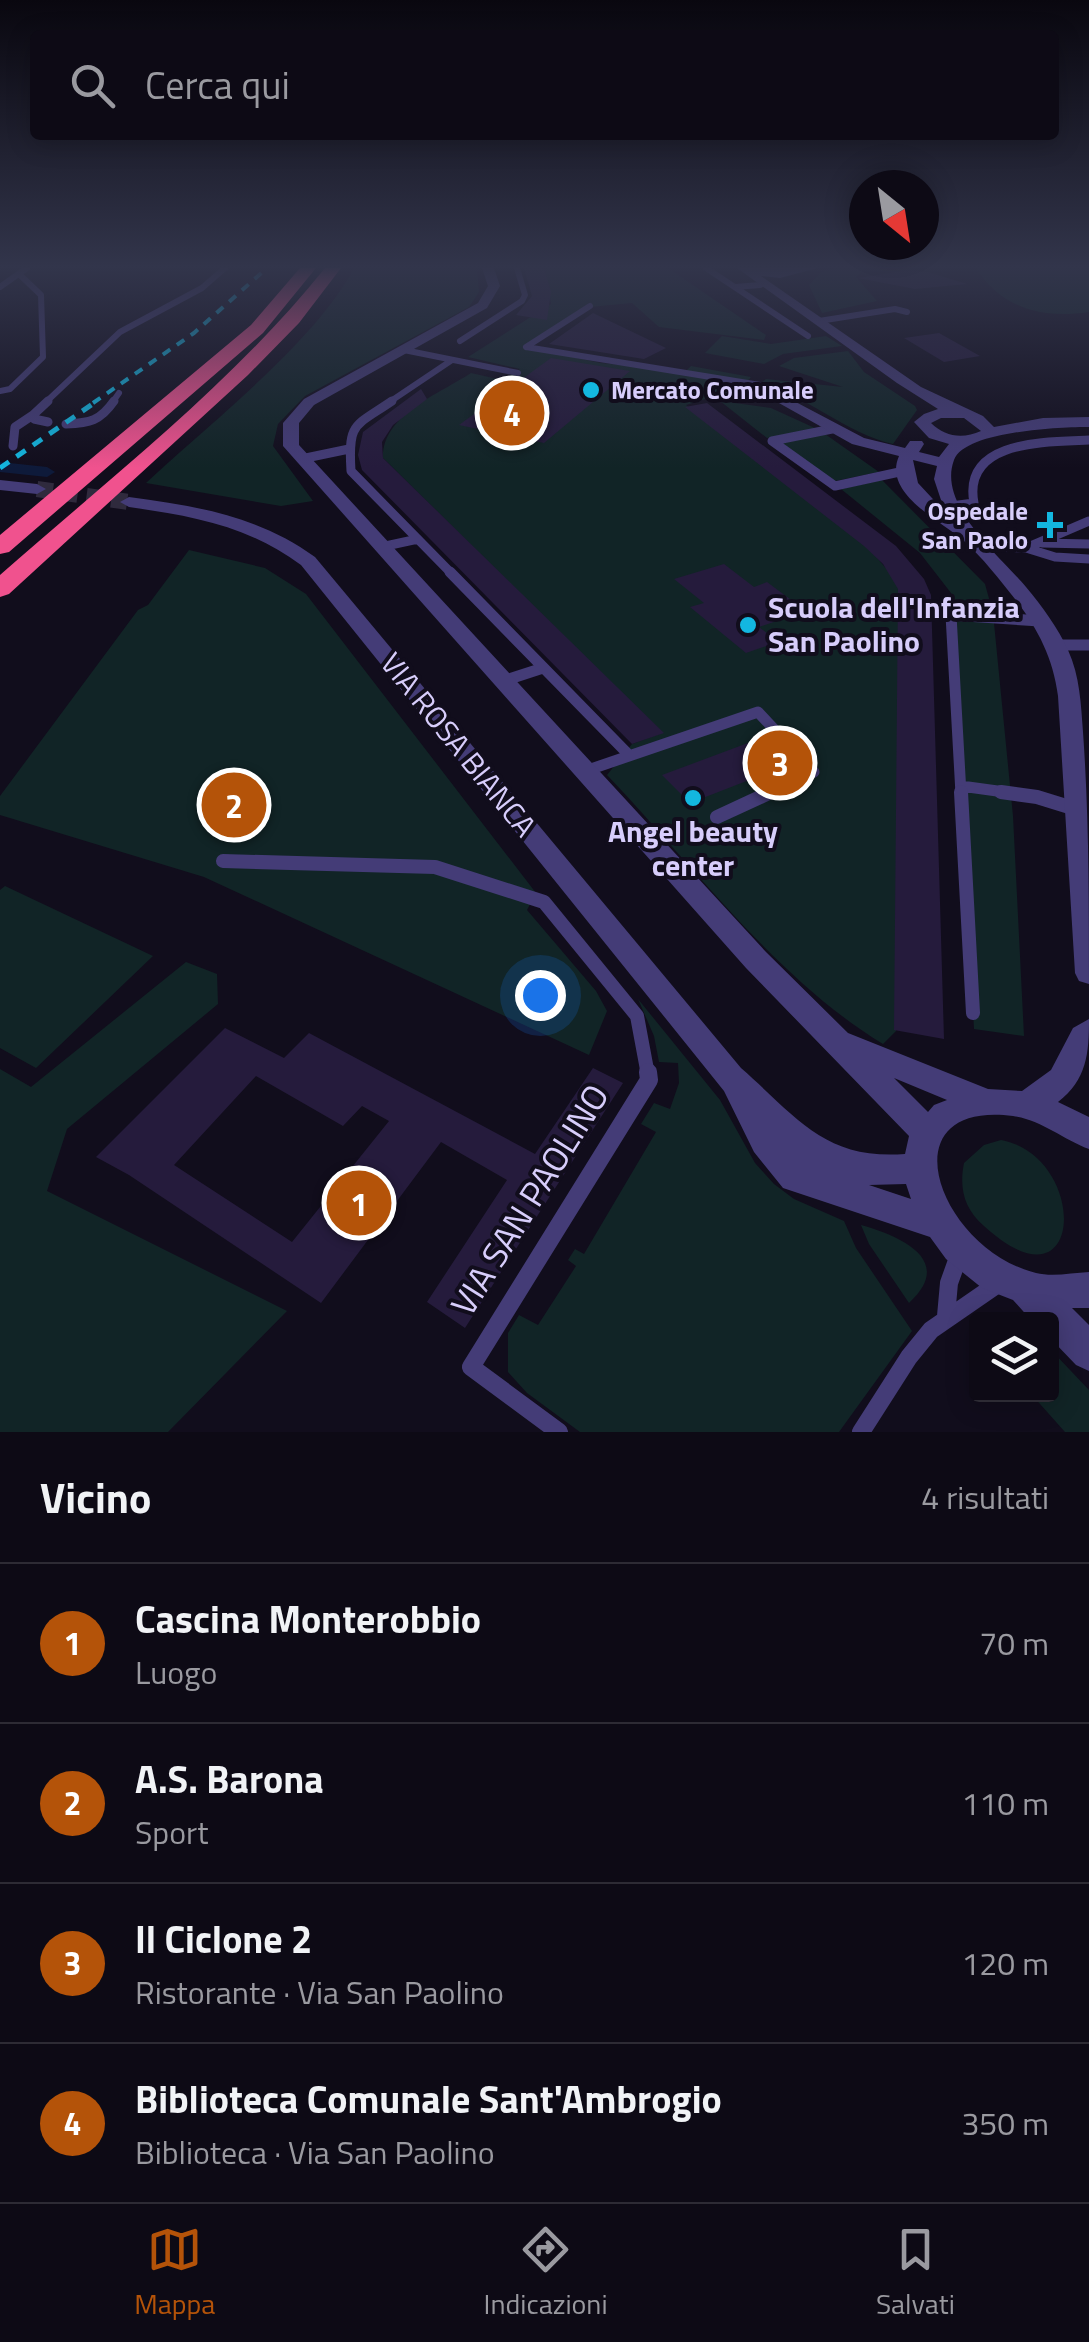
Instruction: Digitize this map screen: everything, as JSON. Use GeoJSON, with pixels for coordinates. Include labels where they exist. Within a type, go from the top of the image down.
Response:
{"type":"FeatureCollection","features":[{"type":"Feature","properties":{"kind":"highway"},"geometry":{"type":"LineString","coordinates":[[0,547],[250,335]]}},
{"type":"Feature","properties":{"kind":"highway"},"geometry":{"type":"LineString","coordinates":[[0,589],[276,335]]}},
{"type":"Feature","properties":{"kind":"highway"},"geometry":{"type":"LineString","coordinates":[[0,529],[65,480],[122,444]]}},
{"type":"Feature","properties":{"kind":"highway"},"geometry":{"type":"LineString","coordinates":[[0,604],[36,558]]}},
{"type":"Feature","properties":{"kind":"street"},"geometry":{"type":"LineString","coordinates":[[432,335],[304,406],[288,435],[301,459],[831,1039],[929,1134]]}},
{"type":"Feature","properties":{"kind":"street"},"geometry":{"type":"LineString","coordinates":[[837,335],[894,376],[987,427],[1089,422]]}},
{"type":"Feature","properties":{"kind":"street"},"geometry":{"type":"LineString","coordinates":[[894,376],[933,414]]}},
{"type":"Feature","properties":{"kind":"street"},"geometry":{"type":"LineString","coordinates":[[768,393],[905,463],[944,464]]}},
{"type":"Feature","properties":{"kind":"street"},"geometry":{"type":"LineString","coordinates":[[962,414],[933,414],[922,422],[929,432],[960,440],[981,438],[987,427]]}},
{"type":"Feature","properties":{"kind":"street"},"geometry":{"type":"LineString","coordinates":[[905,463],[929,432]]}},
{"type":"Feature","properties":{"kind":"street"},"geometry":{"type":"LineString","coordinates":[[960,440],[944,464],[943,487],[974,542],[1040,621],[1055,645],[1068,684],[1089,973]]}},
{"type":"Feature","properties":{"kind":"street"},"geometry":{"type":"LineString","coordinates":[[905,463],[914,490],[942,520],[974,542]]}},
{"type":"Feature","properties":{"kind":"street"},"geometry":{"type":"LineString","coordinates":[[0,485],[37,489]]}},
{"type":"Feature","properties":{"kind":"street","name":"VIA ROSA BIANCA"},"geometry":{"type":"LineString","coordinates":[[128,502],[220,517],[272,536],[308,561],[730,1077],[811,1149],[832,1161],[870,1171],[920,1168]]}},
{"type":"Feature","properties":{"kind":"street"},"geometry":{"type":"LineString","coordinates":[[1025,1105],[1052,1090],[1067,1073],[1074,1046],[1089,1031]]}},
{"type":"Feature","properties":{"kind":"street"},"geometry":{"type":"LineString","coordinates":[[831,1039],[986,1102],[1025,1105],[1056,1115],[1089,1135]]}},
{"type":"Feature","properties":{"kind":"street","name":"VIA ROSA BIANCA"},"geometry":{"type":"LineString","coordinates":[[730,1077],[766,1142],[796,1177],[937,1223]]}},
{"type":"Feature","properties":{"kind":"street"},"geometry":{"type":"LineString","coordinates":[[986,1102],[950,1114],[929,1134],[920,1168],[925,1200],[937,1223],[960,1251],[1015,1284],[1089,1352]]}},
{"type":"Feature","properties":{"kind":"street"},"geometry":{"type":"LineString","coordinates":[[1015,1284],[1056,1294],[1089,1290]]}},
{"type":"Feature","properties":{"kind":"lane"},"geometry":{"type":"LineString","coordinates":[[0,391],[10,389],[43,356],[42,335]]}},
{"type":"Feature","properties":{"kind":"lane"},"geometry":{"type":"LineString","coordinates":[[13,446],[18,422],[33,415],[117,335]]}},
{"type":"Feature","properties":{"kind":"lane"},"geometry":{"type":"LineString","coordinates":[[460,341],[470,335]]}},
{"type":"Feature","properties":{"kind":"lane"},"geometry":{"type":"LineString","coordinates":[[545,335],[526,347],[600,364],[640,364],[760,385],[768,393]]}},
{"type":"Feature","properties":{"kind":"lane"},"geometry":{"type":"LineString","coordinates":[[404,350],[518,373]]}},
{"type":"Feature","properties":{"kind":"lane"},"geometry":{"type":"LineString","coordinates":[[452,360],[355,426],[349,438],[351,471],[629,755]]}},
{"type":"Feature","properties":{"kind":"lane"},"geometry":{"type":"LineString","coordinates":[[66,424],[82,424],[104,416],[119,392]]}},
{"type":"Feature","properties":{"kind":"lane"},"geometry":{"type":"LineString","coordinates":[[33,415],[34,419],[48,422]]}},
{"type":"Feature","properties":{"kind":"lane"},"geometry":{"type":"LineString","coordinates":[[832,428],[772,441],[835,486],[905,463]]}},
{"type":"Feature","properties":{"kind":"lane"},"geometry":{"type":"LineString","coordinates":[[952,506],[974,503],[970,494],[973,474],[992,456],[1028,444],[1089,440]]}},
{"type":"Feature","properties":{"kind":"lane"},"geometry":{"type":"LineString","coordinates":[[301,459],[349,449]]}},
{"type":"Feature","properties":{"kind":"lane"},"geometry":{"type":"LineString","coordinates":[[1026,548],[1089,521]]}},
{"type":"Feature","properties":{"kind":"lane"},"geometry":{"type":"LineString","coordinates":[[381,547],[418,538]]}},
{"type":"Feature","properties":{"kind":"lane"},"geometry":{"type":"LineString","coordinates":[[974,542],[1089,559]]}},
{"type":"Feature","properties":{"kind":"lane"},"geometry":{"type":"LineString","coordinates":[[1038,542],[1089,544]]}},
{"type":"Feature","properties":{"kind":"lane"},"geometry":{"type":"LineString","coordinates":[[973,1012],[951,616],[1040,621]]}},
{"type":"Feature","properties":{"kind":"lane"},"geometry":{"type":"LineString","coordinates":[[1055,645],[1089,645]]}},
{"type":"Feature","properties":{"kind":"lane"},"geometry":{"type":"LineString","coordinates":[[502,681],[544,668]]}},
{"type":"Feature","properties":{"kind":"lane"},"geometry":{"type":"LineString","coordinates":[[585,771],[758,712],[814,772],[718,817]]}},
{"type":"Feature","properties":{"kind":"lane"},"geometry":{"type":"LineString","coordinates":[[961,786],[1037,797],[1079,810]]}},
{"type":"Feature","properties":{"kind":"lane","name":"VIA SAN PAOLINO"},"geometry":{"type":"LineString","coordinates":[[224,861],[435,867],[533,897],[544,902],[637,1016],[648,1080],[471,1367],[559,1432]]}},
{"type":"Feature","properties":{"kind":"lane"},"geometry":{"type":"LineString","coordinates":[[946,1316],[949,1282],[960,1251]]}},
{"type":"Feature","properties":{"kind":"lane"},"geometry":{"type":"LineString","coordinates":[[862,1432],[925,1337],[946,1316],[1015,1284]]}},
{"type":"Feature","properties":{"kind":"green space"},"geometry":{"type":"Polygon","coordinates":[[[304,335],[418,335],[305,396],[278,424],[273,446],[313,501],[281,506],[146,483],[229,409],[304,335]]]}},
{"type":"Feature","properties":{"kind":"green space"},"geometry":{"type":"Polygon","coordinates":[[[503,335],[547,335],[528,347],[600,363],[686,371],[691,366],[751,377],[747,382],[757,385],[747,396],[705,399],[686,405],[867,546],[896,580],[902,605],[896,1031],[883,1044],[844,1017],[771,954],[607,775],[632,744],[662,733],[383,458],[392,430],[415,407],[471,373],[502,380],[520,369],[468,357],[503,335]]]}},
{"type":"Feature","properties":{"kind":"green space"},"geometry":{"type":"Polygon","coordinates":[[[722,335],[766,335],[764,340],[722,335]]]}},
{"type":"Feature","properties":{"kind":"green space"},"geometry":{"type":"Polygon","coordinates":[[[722,336],[771,344],[826,336],[842,346],[783,354],[764,364],[705,353],[722,336]]]}},
{"type":"Feature","properties":{"kind":"green space"},"geometry":{"type":"Polygon","coordinates":[[[848,351],[864,372],[917,410],[893,444],[859,432],[795,396],[761,383],[766,379],[843,387],[779,366],[794,358],[848,351]]]}},
{"type":"Feature","properties":{"kind":"green space"},"geometry":{"type":"Polygon","coordinates":[[[720,401],[771,408],[817,429],[767,438],[720,401]]]}},
{"type":"Feature","properties":{"kind":"green space"},"geometry":{"type":"Polygon","coordinates":[[[825,434],[879,472],[830,482],[775,444],[825,434]]]}},
{"type":"Feature","properties":{"kind":"green space"},"geometry":{"type":"Polygon","coordinates":[[[882,480],[985,584],[993,613],[1013,816],[1024,1036],[974,1029],[951,593],[920,553],[841,489],[882,480]]]}},
{"type":"Feature","properties":{"kind":"green space"},"geometry":{"type":"Polygon","coordinates":[[[189,550],[265,568],[306,594],[536,893],[527,910],[596,991],[607,1011],[589,1055],[204,877],[0,815],[0,796],[138,610],[148,605],[189,550]]]}},
{"type":"Feature","properties":{"kind":"green space"},"geometry":{"type":"Polygon","coordinates":[[[5,886],[153,956],[36,1068],[0,1048],[0,890],[5,886]]]}},
{"type":"Feature","properties":{"kind":"green space"},"geometry":{"type":"Polygon","coordinates":[[[186,962],[217,974],[218,1004],[67,1129],[47,1191],[287,1311],[168,1432],[0,1432],[0,1069],[31,1087],[186,962]]]}},
{"type":"Feature","properties":{"kind":"green space"},"geometry":{"type":"Polygon","coordinates":[[[638,999],[720,1100],[755,1163],[774,1184],[794,1199],[844,1221],[856,1248],[912,1331],[839,1432],[580,1432],[527,1393],[508,1372],[508,1333],[519,1315],[538,1325],[576,1266],[568,1260],[575,1249],[584,1254],[656,1132],[641,1124],[654,1103],[670,1109],[679,1083],[678,1063],[659,1062],[654,1036],[638,999]]]}},
{"type":"Feature","properties":{"kind":"green space"},"geometry":{"type":"Polygon","coordinates":[[[1001,1140],[1030,1152],[1050,1173],[1061,1199],[1064,1224],[1057,1244],[1042,1254],[1018,1250],[984,1226],[965,1198],[964,1163],[984,1145],[1001,1140]]]}},
{"type":"Feature","properties":{"kind":"green space"},"geometry":{"type":"Polygon","coordinates":[[[861,1225],[906,1243],[925,1262],[927,1274],[922,1288],[909,1303],[869,1244],[861,1225]]]}},
{"type":"Feature","properties":{"kind":"green space"},"geometry":{"type":"Polygon","coordinates":[[[1059,1358],[1089,1390],[1089,1432],[1065,1432],[1038,1402],[1059,1402],[1059,1358]]]}},
{"type":"Feature","properties":{"kind":"building"},"geometry":{"type":"Polygon","coordinates":[[[562,335],[639,335],[666,348],[644,359],[549,344],[562,335]]]}},
{"type":"Feature","properties":{"kind":"building"},"geometry":{"type":"Polygon","coordinates":[[[942,335],[980,356],[944,362],[904,338],[942,335]]]}},
{"type":"Feature","properties":{"kind":"building"},"geometry":{"type":"Polygon","coordinates":[[[551,358],[630,371],[544,443],[459,425],[551,358]]]}},
{"type":"Feature","properties":{"kind":"building"},"geometry":{"type":"Polygon","coordinates":[[[421,389],[427,399],[393,425],[382,442],[383,458],[664,733],[632,744],[362,470],[358,455],[363,432],[421,389]]]}},
{"type":"Feature","properties":{"kind":"building"},"geometry":{"type":"Polygon","coordinates":[[[707,403],[896,546],[924,579],[931,595],[944,1039],[894,1030],[898,589],[883,564],[864,546],[685,407],[707,403]]]}},
{"type":"Feature","properties":{"kind":"building"},"geometry":{"type":"Polygon","coordinates":[[[724,564],[754,587],[767,582],[806,611],[759,627],[778,642],[746,653],[690,607],[704,603],[674,579],[724,564]]]}},
{"type":"Feature","properties":{"kind":"building"},"geometry":{"type":"Polygon","coordinates":[[[767,736],[793,763],[690,803],[662,775],[767,736]]]}},
{"type":"Feature","properties":{"kind":"building"},"geometry":{"type":"Polygon","coordinates":[[[225,1028],[284,1058],[309,1033],[535,1154],[593,1068],[623,1083],[465,1328],[427,1302],[507,1180],[441,1142],[321,1303],[96,1157],[225,1028]],[[256,1076],[174,1165],[292,1242],[389,1121],[362,1106],[343,1126],[256,1076]]]}},
{"type":"Feature","properties":{"kind":"waterway"},"geometry":{"type":"LineString","coordinates":[[0,467],[47,472]]}},
{"type":"Feature","properties":{"kind":"tunnel"},"geometry":{"type":"LineString","coordinates":[[37,489],[129,502]]}},
{"type":"Feature","properties":{"kind":"railway"},"geometry":{"type":"LineString","coordinates":[[93,403],[191,335]]}},
{"type":"Feature","properties":{"kind":"railway"},"geometry":{"type":"LineString","coordinates":[[0,468],[97,401]]}},
{"type":"Feature","properties":{"kind":"place","name":"Mercato Comunale"},"geometry":{"type":"Point","coordinates":[591,390]}},
{"type":"Feature","properties":{"kind":"place","name":"Biblioteca Comunale Sant'Ambrogio"},"geometry":{"type":"Point","coordinates":[512,413]}},
{"type":"Feature","properties":{"kind":"place","name":"Ospedale San Paolo"},"geometry":{"type":"Point","coordinates":[1050,525]}},
{"type":"Feature","properties":{"kind":"place","name":"Scuola dell'Infanzia San Paolino"},"geometry":{"type":"Point","coordinates":[748,625]}},
{"type":"Feature","properties":{"kind":"place","name":"Il Ciclone 2"},"geometry":{"type":"Point","coordinates":[780,763]}},
{"type":"Feature","properties":{"kind":"place","name":"Angel beauty center"},"geometry":{"type":"Point","coordinates":[693,798]}},
{"type":"Feature","properties":{"kind":"place","name":"A.S. Barona"},"geometry":{"type":"Point","coordinates":[234,805]}},
{"type":"Feature","properties":{"kind":"place","name":"Cascina Monterobbio"},"geometry":{"type":"Point","coordinates":[359,1203]}}]}
